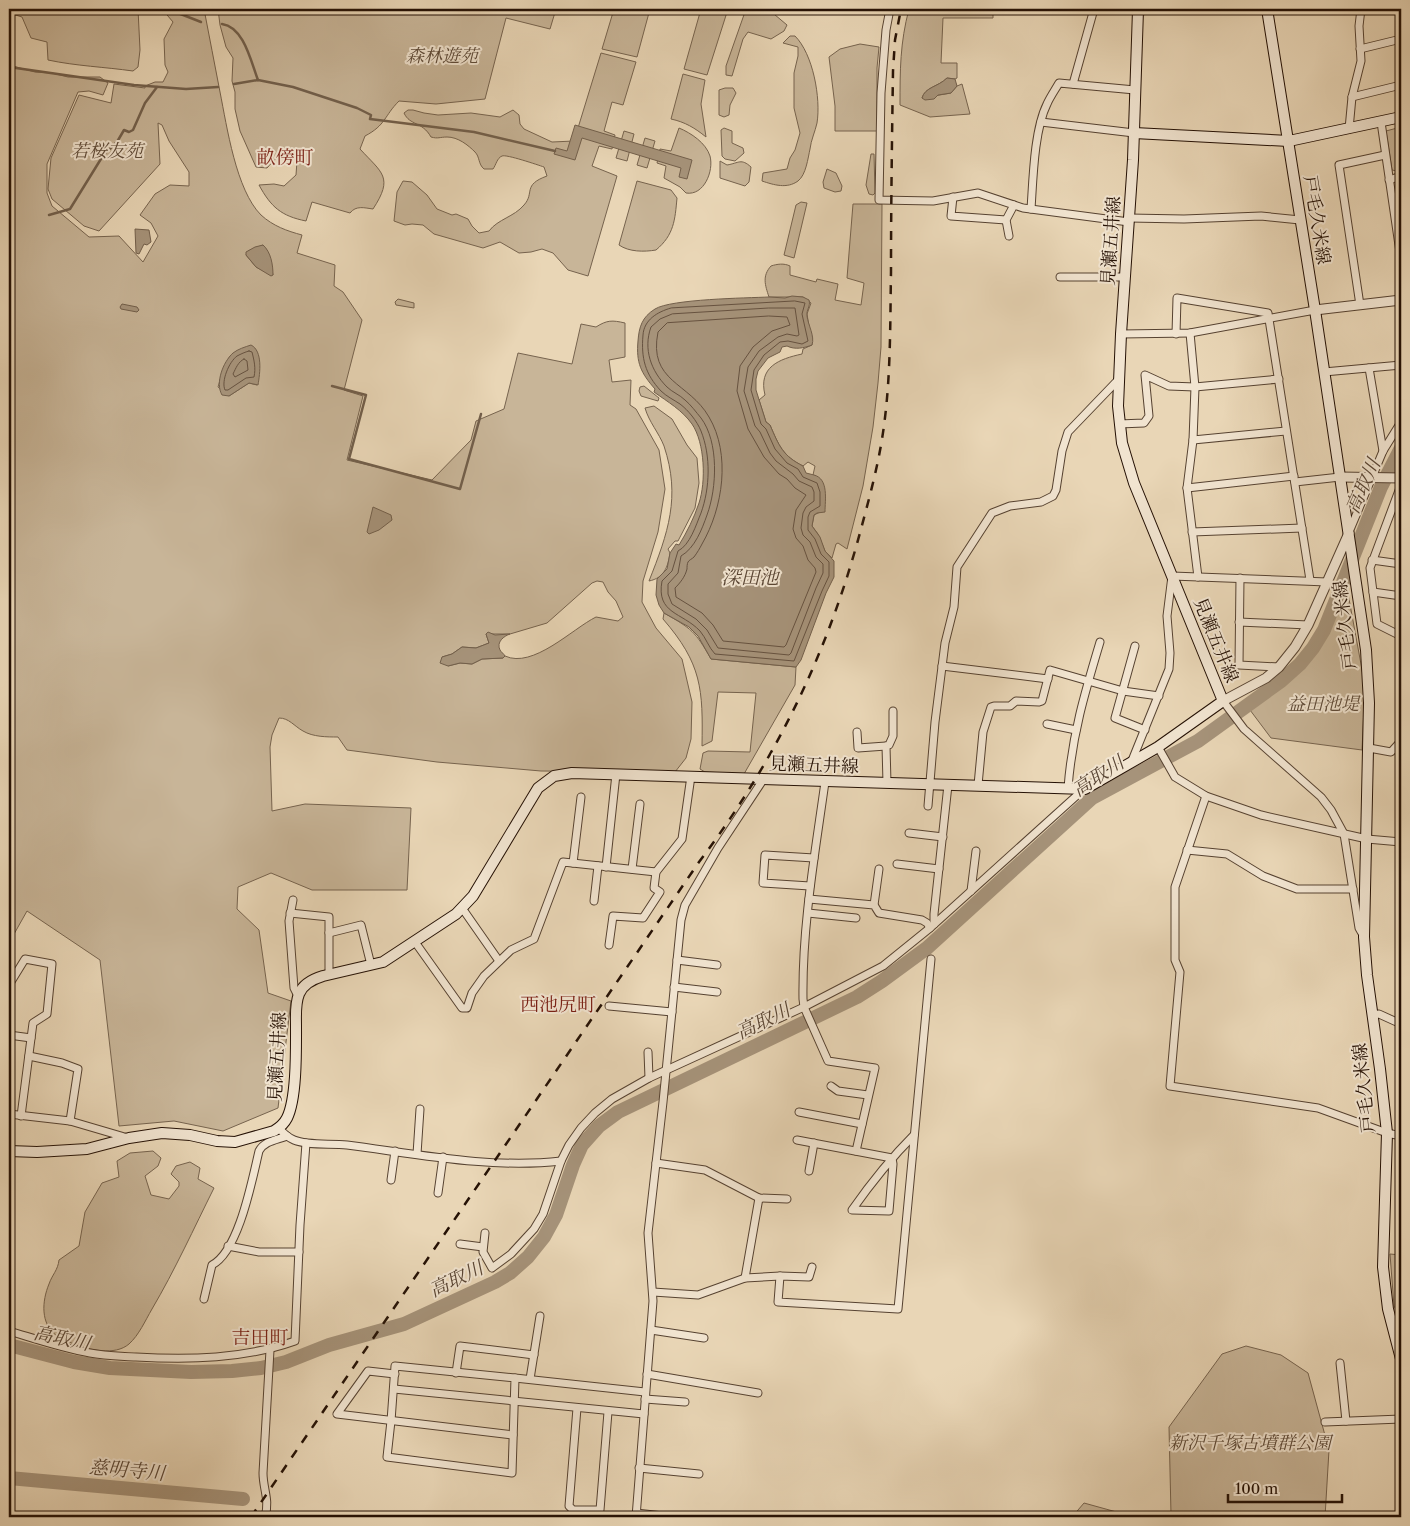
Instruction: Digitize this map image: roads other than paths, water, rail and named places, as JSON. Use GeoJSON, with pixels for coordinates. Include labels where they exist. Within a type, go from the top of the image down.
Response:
{"type":"FeatureCollection","features":[{"type":"Feature","properties":{"kind":"main road","name":"見瀬五井線"},"geometry":{"type":"LineString","coordinates":[[9,1151],[76,1150],[97,1147],[150,1134],[176,1134],[235,1142],[279,1128],[288,1118],[292,1101],[296,1004],[302,989],[313,979],[371,965],[390,958],[445,922],[462,908],[486,875],[532,795],[554,776],[562,774],[616,774],[1085,789],[1159,749],[1225,705],[1126,463],[1119,424],[1118,380],[1134,132],[1138,9]]}},
{"type":"Feature","properties":{"kind":"main road","name":"戸毛久米線"},"geometry":{"type":"LineString","coordinates":[[1267,9],[1289,141],[1366,650],[1369,748],[1364,937],[1387,1132],[1383,1267],[1388,1309],[1401,1359]]}},
{"type":"Feature","properties":{"kind":"main road"},"geometry":{"type":"LineString","coordinates":[[1134,132],[1289,141],[1401,117]]}},
{"type":"Feature","properties":{"kind":"street"},"geometry":{"type":"LineString","coordinates":[[890,9],[886,30],[881,93],[879,200],[925,201],[978,193],[1031,209],[1129,220],[1261,216],[1300,220]]}},
{"type":"Feature","properties":{"kind":"street"},"geometry":{"type":"LineString","coordinates":[[1073,84],[1094,9]]}},
{"type":"Feature","properties":{"kind":"street"},"geometry":{"type":"LineString","coordinates":[[1349,128],[1352,97],[1361,61],[1360,9]]}},
{"type":"Feature","properties":{"kind":"street"},"geometry":{"type":"LineString","coordinates":[[1360,49],[1401,39]]}},
{"type":"Feature","properties":{"kind":"street"},"geometry":{"type":"LineString","coordinates":[[1031,209],[1035,155],[1041,122],[1047,104],[1058,83],[1135,90]]}},
{"type":"Feature","properties":{"kind":"street"},"geometry":{"type":"LineString","coordinates":[[1352,97],[1401,85]]}},
{"type":"Feature","properties":{"kind":"street"},"geometry":{"type":"LineString","coordinates":[[1041,122],[1134,132]]}},
{"type":"Feature","properties":{"kind":"street"},"geometry":{"type":"LineString","coordinates":[[1381,122],[1401,259]]}},
{"type":"Feature","properties":{"kind":"street"},"geometry":{"type":"LineString","coordinates":[[1360,305],[1339,165],[1385,155]]}},
{"type":"Feature","properties":{"kind":"street"},"geometry":{"type":"LineString","coordinates":[[1389,180],[1401,176]]}},
{"type":"Feature","properties":{"kind":"street"},"geometry":{"type":"LineString","coordinates":[[953,197],[951,216],[1006,220]]}},
{"type":"Feature","properties":{"kind":"street"},"geometry":{"type":"LineString","coordinates":[[1009,236],[1006,220],[1014,205]]}},
{"type":"Feature","properties":{"kind":"street"},"geometry":{"type":"LineString","coordinates":[[1060,277],[1125,277]]}},
{"type":"Feature","properties":{"kind":"street"},"geometry":{"type":"LineString","coordinates":[[1176,334],[1177,298],[1268,313],[1310,580]]}},
{"type":"Feature","properties":{"kind":"street"},"geometry":{"type":"LineString","coordinates":[[1121,334],[1190,333],[1315,310],[1401,300]]}},
{"type":"Feature","properties":{"kind":"street"},"geometry":{"type":"LineString","coordinates":[[1190,333],[1195,386],[1194,440],[1187,488],[1198,577]]}},
{"type":"Feature","properties":{"kind":"street"},"geometry":{"type":"LineString","coordinates":[[1324,372],[1401,365]]}},
{"type":"Feature","properties":{"kind":"street"},"geometry":{"type":"LineString","coordinates":[[1369,368],[1383,451]]}},
{"type":"Feature","properties":{"kind":"street"},"geometry":{"type":"LineString","coordinates":[[1119,424],[1144,423],[1149,416],[1145,376],[1169,386],[1195,386],[1278,378]]}},
{"type":"Feature","properties":{"kind":"street"},"geometry":{"type":"LineString","coordinates":[[928,806],[942,666],[954,608],[957,567],[960,560],[992,513],[1010,506],[1042,502],[1053,496],[1056,490],[1062,451],[1068,432],[1118,380]]}},
{"type":"Feature","properties":{"kind":"street"},"geometry":{"type":"LineString","coordinates":[[1364,937],[1359,928],[1344,834],[1331,810],[1321,797],[1244,729],[1225,705],[1279,667],[1295,647],[1308,625],[1326,582],[1349,536],[1383,451],[1401,422]]}},
{"type":"Feature","properties":{"kind":"street"},"geometry":{"type":"LineString","coordinates":[[1194,440],[1286,431]]}},
{"type":"Feature","properties":{"kind":"street"},"geometry":{"type":"LineString","coordinates":[[1187,488],[1340,477],[1373,477],[1400,480],[1370,568],[1377,624],[1401,636]]}},
{"type":"Feature","properties":{"kind":"street"},"geometry":{"type":"LineString","coordinates":[[1192,532],[1302,528]]}},
{"type":"Feature","properties":{"kind":"street"},"geometry":{"type":"LineString","coordinates":[[1372,560],[1401,564]]}},
{"type":"Feature","properties":{"kind":"street"},"geometry":{"type":"LineString","coordinates":[[1131,764],[1167,678],[1170,662],[1166,616],[1172,576],[1326,582]]}},
{"type":"Feature","properties":{"kind":"street"},"geometry":{"type":"LineString","coordinates":[[1240,578],[1238,665],[1279,667]]}},
{"type":"Feature","properties":{"kind":"street"},"geometry":{"type":"LineString","coordinates":[[1373,592],[1401,596]]}},
{"type":"Feature","properties":{"kind":"street"},"geometry":{"type":"LineString","coordinates":[[1239,622],[1308,625]]}},
{"type":"Feature","properties":{"kind":"street"},"geometry":{"type":"LineString","coordinates":[[1068,788],[1070,754],[1088,681],[1100,642]]}},
{"type":"Feature","properties":{"kind":"street"},"geometry":{"type":"LineString","coordinates":[[1135,646],[1115,718],[1145,730]]}},
{"type":"Feature","properties":{"kind":"street"},"geometry":{"type":"LineString","coordinates":[[942,666],[1048,679]]}},
{"type":"Feature","properties":{"kind":"street"},"geometry":{"type":"LineString","coordinates":[[978,785],[983,732],[991,707],[1010,706],[1016,700],[1042,701],[1050,670],[1123,691],[1159,696]]}},
{"type":"Feature","properties":{"kind":"street"},"geometry":{"type":"LineString","coordinates":[[857,732],[858,748],[889,746],[893,736],[893,711]]}},
{"type":"Feature","properties":{"kind":"street"},"geometry":{"type":"LineString","coordinates":[[1046,724],[1076,730]]}},
{"type":"Feature","properties":{"kind":"street"},"geometry":{"type":"LineString","coordinates":[[1369,748],[1391,752],[1401,741]]}},
{"type":"Feature","properties":{"kind":"street"},"geometry":{"type":"LineString","coordinates":[[886,746],[887,783]]}},
{"type":"Feature","properties":{"kind":"street"},"geometry":{"type":"LineString","coordinates":[[1159,749],[1175,777],[1206,796],[1261,815],[1367,839],[1401,842]]}},
{"type":"Feature","properties":{"kind":"street"},"geometry":{"type":"LineString","coordinates":[[594,901],[602,866],[616,774]]}},
{"type":"Feature","properties":{"kind":"street"},"geometry":{"type":"LineString","coordinates":[[608,945],[613,916],[643,918],[660,892],[654,888],[656,872],[682,839],[691,776]]}},
{"type":"Feature","properties":{"kind":"street"},"geometry":{"type":"LineString","coordinates":[[672,1517],[636,1515],[653,1292],[647,1242],[681,920],[685,905],[726,835],[763,780]]}},
{"type":"Feature","properties":{"kind":"street"},"geometry":{"type":"LineString","coordinates":[[825,782],[810,886],[803,982],[805,1009],[828,1061],[875,1068],[856,1151]]}},
{"type":"Feature","properties":{"kind":"street"},"geometry":{"type":"LineString","coordinates":[[932,926],[948,785]]}},
{"type":"Feature","properties":{"kind":"street"},"geometry":{"type":"LineString","coordinates":[[485,1233],[483,1252],[492,1268],[522,1243],[543,1214],[561,1161],[569,1145],[595,1112],[612,1099],[649,1078],[666,1074],[805,1009],[871,974],[904,951],[1085,789]]}},
{"type":"Feature","properties":{"kind":"street"},"geometry":{"type":"LineString","coordinates":[[1206,796],[1175,888],[1175,960],[1180,972],[1170,1086],[1318,1108],[1401,1136]]}},
{"type":"Feature","properties":{"kind":"street"},"geometry":{"type":"LineString","coordinates":[[573,863],[581,797]]}},
{"type":"Feature","properties":{"kind":"street"},"geometry":{"type":"LineString","coordinates":[[632,869],[640,804]]}},
{"type":"Feature","properties":{"kind":"street"},"geometry":{"type":"LineString","coordinates":[[909,833],[943,837]]}},
{"type":"Feature","properties":{"kind":"street"},"geometry":{"type":"LineString","coordinates":[[1187,850],[1226,854],[1263,876],[1297,889],[1353,889]]}},
{"type":"Feature","properties":{"kind":"street"},"geometry":{"type":"LineString","coordinates":[[971,891],[976,851]]}},
{"type":"Feature","properties":{"kind":"street"},"geometry":{"type":"LineString","coordinates":[[810,886],[763,882],[765,855],[814,858]]}},
{"type":"Feature","properties":{"kind":"street"},"geometry":{"type":"LineString","coordinates":[[415,942],[462,1008],[467,1008],[477,984],[499,961],[511,950],[534,939],[563,862],[656,872]]}},
{"type":"Feature","properties":{"kind":"street"},"geometry":{"type":"LineString","coordinates":[[897,864],[939,869]]}},
{"type":"Feature","properties":{"kind":"street"},"geometry":{"type":"LineString","coordinates":[[879,869],[874,905],[879,913],[922,920],[932,926]]}},
{"type":"Feature","properties":{"kind":"street"},"geometry":{"type":"LineString","coordinates":[[809,899],[874,905]]}},
{"type":"Feature","properties":{"kind":"street"},"geometry":{"type":"LineString","coordinates":[[293,900],[290,913],[290,927],[293,949],[294,988],[298,996]]}},
{"type":"Feature","properties":{"kind":"street"},"geometry":{"type":"LineString","coordinates":[[462,908],[499,961]]}},
{"type":"Feature","properties":{"kind":"street"},"geometry":{"type":"LineString","coordinates":[[290,913],[329,917],[328,974]]}},
{"type":"Feature","properties":{"kind":"street"},"geometry":{"type":"LineString","coordinates":[[808,913],[856,918]]}},
{"type":"Feature","properties":{"kind":"street"},"geometry":{"type":"LineString","coordinates":[[329,933],[361,925],[371,965]]}},
{"type":"Feature","properties":{"kind":"street"},"geometry":{"type":"LineString","coordinates":[[9,985],[25,959],[52,964],[47,1014],[34,1023],[21,1116]]}},
{"type":"Feature","properties":{"kind":"street"},"geometry":{"type":"LineString","coordinates":[[780,1276],[778,1302],[898,1310],[931,959]]}},
{"type":"Feature","properties":{"kind":"street"},"geometry":{"type":"LineString","coordinates":[[677,960],[717,965]]}},
{"type":"Feature","properties":{"kind":"street"},"geometry":{"type":"LineString","coordinates":[[674,987],[717,992]]}},
{"type":"Feature","properties":{"kind":"street"},"geometry":{"type":"LineString","coordinates":[[609,1006],[672,1012]]}},
{"type":"Feature","properties":{"kind":"street"},"geometry":{"type":"LineString","coordinates":[[1372,1014],[1379,1014],[1401,1024]]}},
{"type":"Feature","properties":{"kind":"street"},"geometry":{"type":"LineString","coordinates":[[9,1035],[32,1038]]}},
{"type":"Feature","properties":{"kind":"street"},"geometry":{"type":"LineString","coordinates":[[648,1052],[649,1078]]}},
{"type":"Feature","properties":{"kind":"street"},"geometry":{"type":"LineString","coordinates":[[29,1056],[62,1063],[78,1069],[70,1121]]}},
{"type":"Feature","properties":{"kind":"street"},"geometry":{"type":"LineString","coordinates":[[831,1086],[838,1091],[868,1095]]}},
{"type":"Feature","properties":{"kind":"street"},"geometry":{"type":"LineString","coordinates":[[417,1154],[420,1109]]}},
{"type":"Feature","properties":{"kind":"street"},"geometry":{"type":"LineString","coordinates":[[799,1112],[862,1124]]}},
{"type":"Feature","properties":{"kind":"street"},"geometry":{"type":"LineString","coordinates":[[9,1114],[70,1121],[129,1138]]}},
{"type":"Feature","properties":{"kind":"street"},"geometry":{"type":"LineString","coordinates":[[279,1128],[293,1140],[306,1143],[336,1144],[443,1157],[526,1163],[561,1161]]}},
{"type":"Feature","properties":{"kind":"street"},"geometry":{"type":"LineString","coordinates":[[892,1158],[889,1210],[852,1210],[870,1184],[892,1158],[914,1135]]}},
{"type":"Feature","properties":{"kind":"street"},"geometry":{"type":"LineString","coordinates":[[204,1299],[212,1265],[220,1261],[236,1235],[262,1146],[287,1136]]}},
{"type":"Feature","properties":{"kind":"street"},"geometry":{"type":"LineString","coordinates":[[797,1140],[892,1158]]}},
{"type":"Feature","properties":{"kind":"street"},"geometry":{"type":"LineString","coordinates":[[9,1331],[79,1351],[105,1356],[188,1358],[236,1355],[270,1352],[295,1341],[306,1143]]}},
{"type":"Feature","properties":{"kind":"street"},"geometry":{"type":"LineString","coordinates":[[809,1171],[814,1143]]}},
{"type":"Feature","properties":{"kind":"street"},"geometry":{"type":"LineString","coordinates":[[391,1180],[395,1151]]}},
{"type":"Feature","properties":{"kind":"street"},"geometry":{"type":"LineString","coordinates":[[438,1193],[443,1157]]}},
{"type":"Feature","properties":{"kind":"street"},"geometry":{"type":"LineString","coordinates":[[656,1163],[705,1170],[759,1198],[786,1199]]}},
{"type":"Feature","properties":{"kind":"street"},"geometry":{"type":"LineString","coordinates":[[745,1278],[759,1198]]}},
{"type":"Feature","properties":{"kind":"street"},"geometry":{"type":"LineString","coordinates":[[460,1244],[484,1247]]}},
{"type":"Feature","properties":{"kind":"street"},"geometry":{"type":"LineString","coordinates":[[228,1246],[259,1252],[299,1252]]}},
{"type":"Feature","properties":{"kind":"street"},"geometry":{"type":"LineString","coordinates":[[653,1292],[698,1295],[745,1278],[809,1277],[812,1266]]}},
{"type":"Feature","properties":{"kind":"street"},"geometry":{"type":"LineString","coordinates":[[530,1379],[540,1316]]}},
{"type":"Feature","properties":{"kind":"street"},"geometry":{"type":"LineString","coordinates":[[651,1330],[704,1338]]}},
{"type":"Feature","properties":{"kind":"street"},"geometry":{"type":"LineString","coordinates":[[456,1372],[460,1346],[534,1355]]}},
{"type":"Feature","properties":{"kind":"street"},"geometry":{"type":"LineString","coordinates":[[266,1517],[268,1501],[263,1483],[270,1352]]}},
{"type":"Feature","properties":{"kind":"street"},"geometry":{"type":"LineString","coordinates":[[1340,1363],[1346,1421]]}},
{"type":"Feature","properties":{"kind":"street"},"geometry":{"type":"LineString","coordinates":[[516,1378],[512,1473],[387,1457],[392,1421],[395,1366],[530,1379],[685,1402]]}},
{"type":"Feature","properties":{"kind":"street"},"geometry":{"type":"LineString","coordinates":[[395,1374],[368,1371],[338,1414],[513,1435]]}},
{"type":"Feature","properties":{"kind":"street"},"geometry":{"type":"LineString","coordinates":[[647,1374],[758,1393]]}},
{"type":"Feature","properties":{"kind":"street"},"geometry":{"type":"LineString","coordinates":[[394,1389],[608,1412],[644,1414]]}},
{"type":"Feature","properties":{"kind":"street"},"geometry":{"type":"LineString","coordinates":[[577,1408],[569,1506],[573,1510],[600,1510],[608,1412]]}},
{"type":"Feature","properties":{"kind":"street"},"geometry":{"type":"LineString","coordinates":[[1325,1422],[1401,1419]]}},
{"type":"Feature","properties":{"kind":"street"},"geometry":{"type":"LineString","coordinates":[[639,1468],[699,1474]]}},
{"type":"Feature","properties":{"kind":"water"},"geometry":{"type":"Polygon","coordinates":[[[947,78],[955,79],[957,86],[951,93],[938,95],[934,99],[925,100],[922,98],[926,91],[947,78]]]}},
{"type":"Feature","properties":{"kind":"water"},"geometry":{"type":"Polygon","coordinates":[[[575,125],[692,160],[687,179],[679,177],[681,168],[582,138],[575,160],[554,154],[556,148],[567,151],[575,125]]]}},
{"type":"Feature","properties":{"kind":"water"},"geometry":{"type":"Polygon","coordinates":[[[135,229],[149,230],[151,242],[147,245],[144,244],[139,254],[136,253],[135,229]]]}},
{"type":"Feature","properties":{"kind":"water"},"geometry":{"type":"Polygon","coordinates":[[[263,245],[271,259],[273,275],[271,276],[256,267],[246,255],[246,252],[263,245]]]}},
{"type":"Feature","properties":{"kind":"water","name":"深田池"},"geometry":{"type":"Polygon","coordinates":[[[792,296],[803,297],[809,300],[807,316],[812,334],[812,345],[800,348],[782,347],[780,352],[768,358],[758,371],[756,390],[766,422],[770,425],[782,450],[803,466],[806,473],[819,477],[824,485],[825,512],[814,515],[812,526],[820,537],[825,551],[834,561],[834,577],[826,593],[801,660],[796,667],[711,659],[698,636],[689,627],[664,613],[656,595],[657,579],[667,569],[670,553],[676,544],[679,545],[697,509],[703,484],[703,463],[700,441],[692,424],[679,410],[654,392],[655,389],[640,367],[638,356],[639,331],[647,315],[655,309],[676,303],[769,297],[785,298],[792,296]]]}},
{"type":"Feature","properties":{"kind":"water"},"geometry":{"type":"Polygon","coordinates":[[[122,304],[137,307],[139,310],[137,312],[121,309],[122,304]]]}},
{"type":"Feature","properties":{"kind":"water"},"geometry":{"type":"Polygon","coordinates":[[[251,345],[255,348],[259,357],[258,385],[249,383],[229,396],[222,395],[219,385],[221,373],[226,362],[235,352],[251,345]]]}},
{"type":"Feature","properties":{"kind":"water"},"geometry":{"type":"Polygon","coordinates":[[[373,507],[391,515],[392,520],[379,530],[369,534],[367,532],[373,507]]]}},
{"type":"Feature","properties":{"kind":"water"},"geometry":{"type":"Polygon","coordinates":[[[488,632],[495,635],[510,634],[503,638],[499,644],[500,650],[505,656],[503,658],[482,659],[472,664],[460,663],[448,666],[440,663],[442,657],[452,654],[462,647],[476,648],[489,643],[486,634],[488,632]]]}},
{"type":"Feature","properties":{"kind":"waterway"},"geometry":{"type":"LineString","coordinates":[[175,9],[178,13],[201,22]]}},
{"type":"Feature","properties":{"kind":"waterway"},"geometry":{"type":"LineString","coordinates":[[222,24],[236,31],[241,38],[246,46],[258,80]]}},
{"type":"Feature","properties":{"kind":"waterway"},"geometry":{"type":"LineString","coordinates":[[9,67],[134,85],[186,89],[218,87]]}},
{"type":"Feature","properties":{"kind":"waterway"},"geometry":{"type":"LineString","coordinates":[[234,84],[258,80],[293,87],[357,108],[371,115],[370,119],[474,132],[555,151]]}},
{"type":"Feature","properties":{"kind":"waterway"},"geometry":{"type":"LineString","coordinates":[[49,215],[70,209],[104,154],[117,142],[124,130],[129,132],[133,130],[145,103],[157,87]]}},
{"type":"Feature","properties":{"kind":"waterway"},"geometry":{"type":"LineString","coordinates":[[332,386],[366,395],[349,459],[460,489],[481,414]]}},
{"type":"Feature","properties":{"kind":"waterway","name":"高取川"},"geometry":{"type":"LineString","coordinates":[[9,1345],[74,1362],[110,1368],[191,1372],[261,1368],[286,1362],[329,1345],[404,1324],[495,1282],[510,1273],[528,1257],[544,1237],[556,1215],[582,1145],[599,1126],[618,1112],[857,997],[882,981],[927,948],[1092,798],[1198,741],[1281,681],[1300,664],[1324,630],[1381,487],[1401,448]]}},
{"type":"Feature","properties":{"kind":"waterway","name":"慈明寺川"},"geometry":{"type":"LineString","coordinates":[[9,1478],[243,1499]]}},
{"type":"Feature","properties":{"kind":"railway"},"geometry":{"type":"LineString","coordinates":[[251,1517],[727,823],[775,745],[816,662],[848,575],[873,484],[885,418],[889,377],[890,335],[893,71],[895,40],[901,9]]}},
{"type":"Feature","properties":{"kind":"district","name":"畝傍町"},"geometry":{"type":"Point","coordinates":[285,157]}},
{"type":"Feature","properties":{"kind":"district","name":"西池尻町"},"geometry":{"type":"Point","coordinates":[558,1004]}},
{"type":"Feature","properties":{"kind":"district","name":"吉田町"},"geometry":{"type":"Point","coordinates":[260,1337]}},
{"type":"Feature","properties":{"kind":"park label","name":"森林遊苑"},"geometry":{"type":"Point","coordinates":[442,56]}},
{"type":"Feature","properties":{"kind":"park label","name":"若桜友苑"},"geometry":{"type":"Point","coordinates":[107,151]}},
{"type":"Feature","properties":{"kind":"park label","name":"益田池堤"},"geometry":{"type":"Point","coordinates":[1323,704]}},
{"type":"Feature","properties":{"kind":"park label","name":"新沢千塚古墳群公園"},"geometry":{"type":"Point","coordinates":[1250,1443]}}]}
